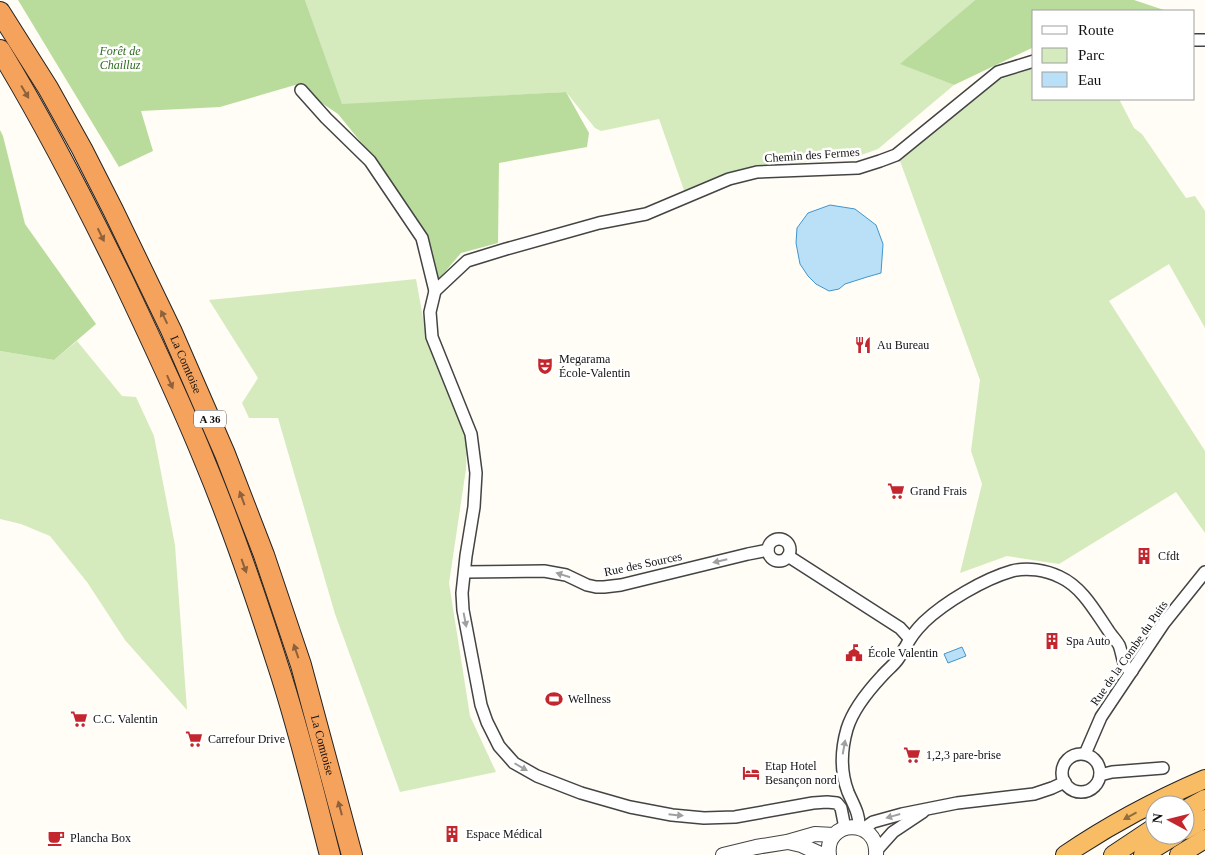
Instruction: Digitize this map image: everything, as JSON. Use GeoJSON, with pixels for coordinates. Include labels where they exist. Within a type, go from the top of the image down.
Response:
{"type":"FeatureCollection","features":[{"type":"Feature","properties":{"kind":"highway","name":"La Comtoise"},"geometry":{"type":"LineString","coordinates":[[0,12],[48,88],[82,149],[171,330],[226,454],[264,556],[301,665],[352,855]]}},
{"type":"Feature","properties":{"kind":"highway","name":"La Comtoise"},"geometry":{"type":"LineString","coordinates":[[0,50],[44,124],[93,218],[149,334],[206,462],[244,564],[280,671],[308,768],[330,855]]}},
{"type":"Feature","properties":{"kind":"highway"},"geometry":{"type":"LineString","coordinates":[[1065,855],[1093,836],[1144,808],[1205,779]]}},
{"type":"Feature","properties":{"kind":"highway"},"geometry":{"type":"LineString","coordinates":[[1113,855],[1145,834]]}},
{"type":"Feature","properties":{"kind":"highway"},"geometry":{"type":"LineString","coordinates":[[1179,855],[1205,839]]}},
{"type":"Feature","properties":{"kind":"highway"},"geometry":{"type":"LineString","coordinates":[[1144,855],[1160,845]]}},
{"type":"Feature","properties":{"kind":"street","name":"Chemin des Fermes"},"geometry":{"type":"LineString","coordinates":[[436,291],[467,261],[599,224],[646,214],[729,179],[757,172],[858,168],[896,155],[998,72],[1032,62]]}},
{"type":"Feature","properties":{"kind":"street"},"geometry":{"type":"LineString","coordinates":[[301,90],[326,118],[370,161],[422,238],[436,291],[430,312],[432,337],[471,434],[476,473],[474,507],[462,594],[463,610],[481,705],[499,746],[514,763],[537,776],[581,793],[630,807],[672,815],[704,818],[735,817],[827,802],[837,803],[841,808],[839,832],[829,847],[829,855]]}},
{"type":"Feature","properties":{"kind":"street"},"geometry":{"type":"LineString","coordinates":[[782,539],[787,543],[790,548],[788,556],[777,561],[772,558],[768,550],[771,542],[782,539]]}},
{"type":"Feature","properties":{"kind":"street","name":"Rue des Sources"},"geometry":{"type":"LineString","coordinates":[[465,572],[544,571],[566,575],[587,585],[604,588],[768,550]]}},
{"type":"Feature","properties":{"kind":"street"},"geometry":{"type":"LineString","coordinates":[[788,556],[900,628],[910,639]]}},
{"type":"Feature","properties":{"kind":"street"},"geometry":{"type":"LineString","coordinates":[[876,853],[873,838],[861,828],[858,812],[848,792],[842,770],[847,728],[854,712],[882,676],[898,660],[910,639],[924,622],[940,609],[966,592],[1013,571],[1026,570],[1051,573],[1072,585],[1088,600],[1119,646],[1126,666],[1132,671]]}},
{"type":"Feature","properties":{"kind":"street","name":"Rue de la Combe du Puits"},"geometry":{"type":"LineString","coordinates":[[1085,754],[1101,717],[1164,623],[1205,572]]}},
{"type":"Feature","properties":{"kind":"street"},"geometry":{"type":"LineString","coordinates":[[1085,754],[1098,764],[1100,775],[1095,785],[1085,791],[1074,790],[1064,782],[1063,772],[1066,762],[1074,755],[1085,754]]}},
{"type":"Feature","properties":{"kind":"street"},"geometry":{"type":"LineString","coordinates":[[1100,775],[1112,772],[1163,768]]}},
{"type":"Feature","properties":{"kind":"street"},"geometry":{"type":"LineString","coordinates":[[723,855],[787,842],[815,834],[839,832],[850,827],[861,828],[873,822],[902,814],[957,804],[1034,794],[1064,782]]}},
{"type":"Feature","properties":{"kind":"street"},"geometry":{"type":"LineString","coordinates":[[876,853],[892,832],[925,810]]}},
{"type":"Feature","properties":{"kind":"street"},"geometry":{"type":"LineString","coordinates":[[787,842],[801,845],[824,855]]}},
{"type":"Feature","properties":{"kind":"green space","name":"Forêt de Chailluz"},"geometry":{"type":"Polygon","coordinates":[[[18,0],[305,0],[342,104],[566,92],[589,133],[587,147],[499,163],[498,243],[461,253],[438,280],[426,234],[386,173],[338,114],[295,85],[220,107],[141,111],[153,151],[119,167],[18,0]]]}},
{"type":"Feature","properties":{"kind":"green space"},"geometry":{"type":"Polygon","coordinates":[[[305,0],[975,0],[901,64],[954,85],[878,149],[853,158],[762,166],[734,171],[685,193],[659,119],[601,131],[595,128],[566,92],[342,105],[305,0]]]}},
{"type":"Feature","properties":{"kind":"green space"},"geometry":{"type":"Polygon","coordinates":[[[975,0],[1134,0],[1164,10],[1032,10],[1032,48],[954,85],[900,64],[975,0]]]}},
{"type":"Feature","properties":{"kind":"green space"},"geometry":{"type":"Polygon","coordinates":[[[1032,68],[1032,100],[1120,100],[1134,128],[1142,134],[1186,198],[1195,196],[1205,211],[1205,328],[1169,264],[1109,301],[1205,451],[1205,533],[1176,492],[1059,564],[1007,556],[960,573],[982,484],[971,451],[980,380],[900,161],[963,106],[1001,76],[1032,68]]]}},
{"type":"Feature","properties":{"kind":"green space"},"geometry":{"type":"Polygon","coordinates":[[[0,130],[25,224],[96,324],[54,360],[0,351],[0,130]]]}},
{"type":"Feature","properties":{"kind":"green space"},"geometry":{"type":"Polygon","coordinates":[[[416,279],[427,340],[467,439],[466,469],[449,583],[470,716],[496,772],[400,792],[335,614],[278,418],[249,418],[242,403],[258,378],[209,300],[416,279]]]}},
{"type":"Feature","properties":{"kind":"green space"},"geometry":{"type":"Polygon","coordinates":[[[77,341],[122,396],[136,397],[154,436],[175,545],[187,710],[125,640],[87,582],[50,536],[21,524],[0,519],[0,351],[54,360],[77,341]]]}},
{"type":"Feature","properties":{"kind":"water"},"geometry":{"type":"Polygon","coordinates":[[[830,205],[855,209],[876,225],[883,244],[881,273],[829,291],[816,284],[808,276],[800,264],[796,243],[797,228],[808,213],[830,205]]]}},
{"type":"Feature","properties":{"kind":"water"},"geometry":{"type":"Polygon","coordinates":[[[962,647],[966,656],[948,663],[944,654],[962,647]]]}},
{"type":"Feature","properties":{"kind":"place","name":"Au Bureau"},"geometry":{"type":"Point","coordinates":[863,345]}},
{"type":"Feature","properties":{"kind":"place","name":"Megarama École-Valentin"},"geometry":{"type":"Point","coordinates":[545,366]}},
{"type":"Feature","properties":{"kind":"place","name":"Grand Frais"},"geometry":{"type":"Point","coordinates":[896,491]}},
{"type":"Feature","properties":{"kind":"place","name":"Cfdt"},"geometry":{"type":"Point","coordinates":[1144,556]}},
{"type":"Feature","properties":{"kind":"place","name":"Spa Auto"},"geometry":{"type":"Point","coordinates":[1052,641]}},
{"type":"Feature","properties":{"kind":"place","name":"École Valentin"},"geometry":{"type":"Point","coordinates":[854,653]}},
{"type":"Feature","properties":{"kind":"place","name":"Wellness"},"geometry":{"type":"Point","coordinates":[554,699]}},
{"type":"Feature","properties":{"kind":"place","name":"C.C. Valentin"},"geometry":{"type":"Point","coordinates":[79,719]}},
{"type":"Feature","properties":{"kind":"place","name":"Carrefour Drive"},"geometry":{"type":"Point","coordinates":[194,739]}},
{"type":"Feature","properties":{"kind":"place","name":"1,2,3 pare-brise"},"geometry":{"type":"Point","coordinates":[912,755]}},
{"type":"Feature","properties":{"kind":"place","name":"Etap Hotel Besançon nord"},"geometry":{"type":"Point","coordinates":[751,773]}},
{"type":"Feature","properties":{"kind":"place","name":"Espace Médical"},"geometry":{"type":"Point","coordinates":[452,834]}},
{"type":"Feature","properties":{"kind":"place","name":"Plancha Box"},"geometry":{"type":"Point","coordinates":[56,838]}}]}
